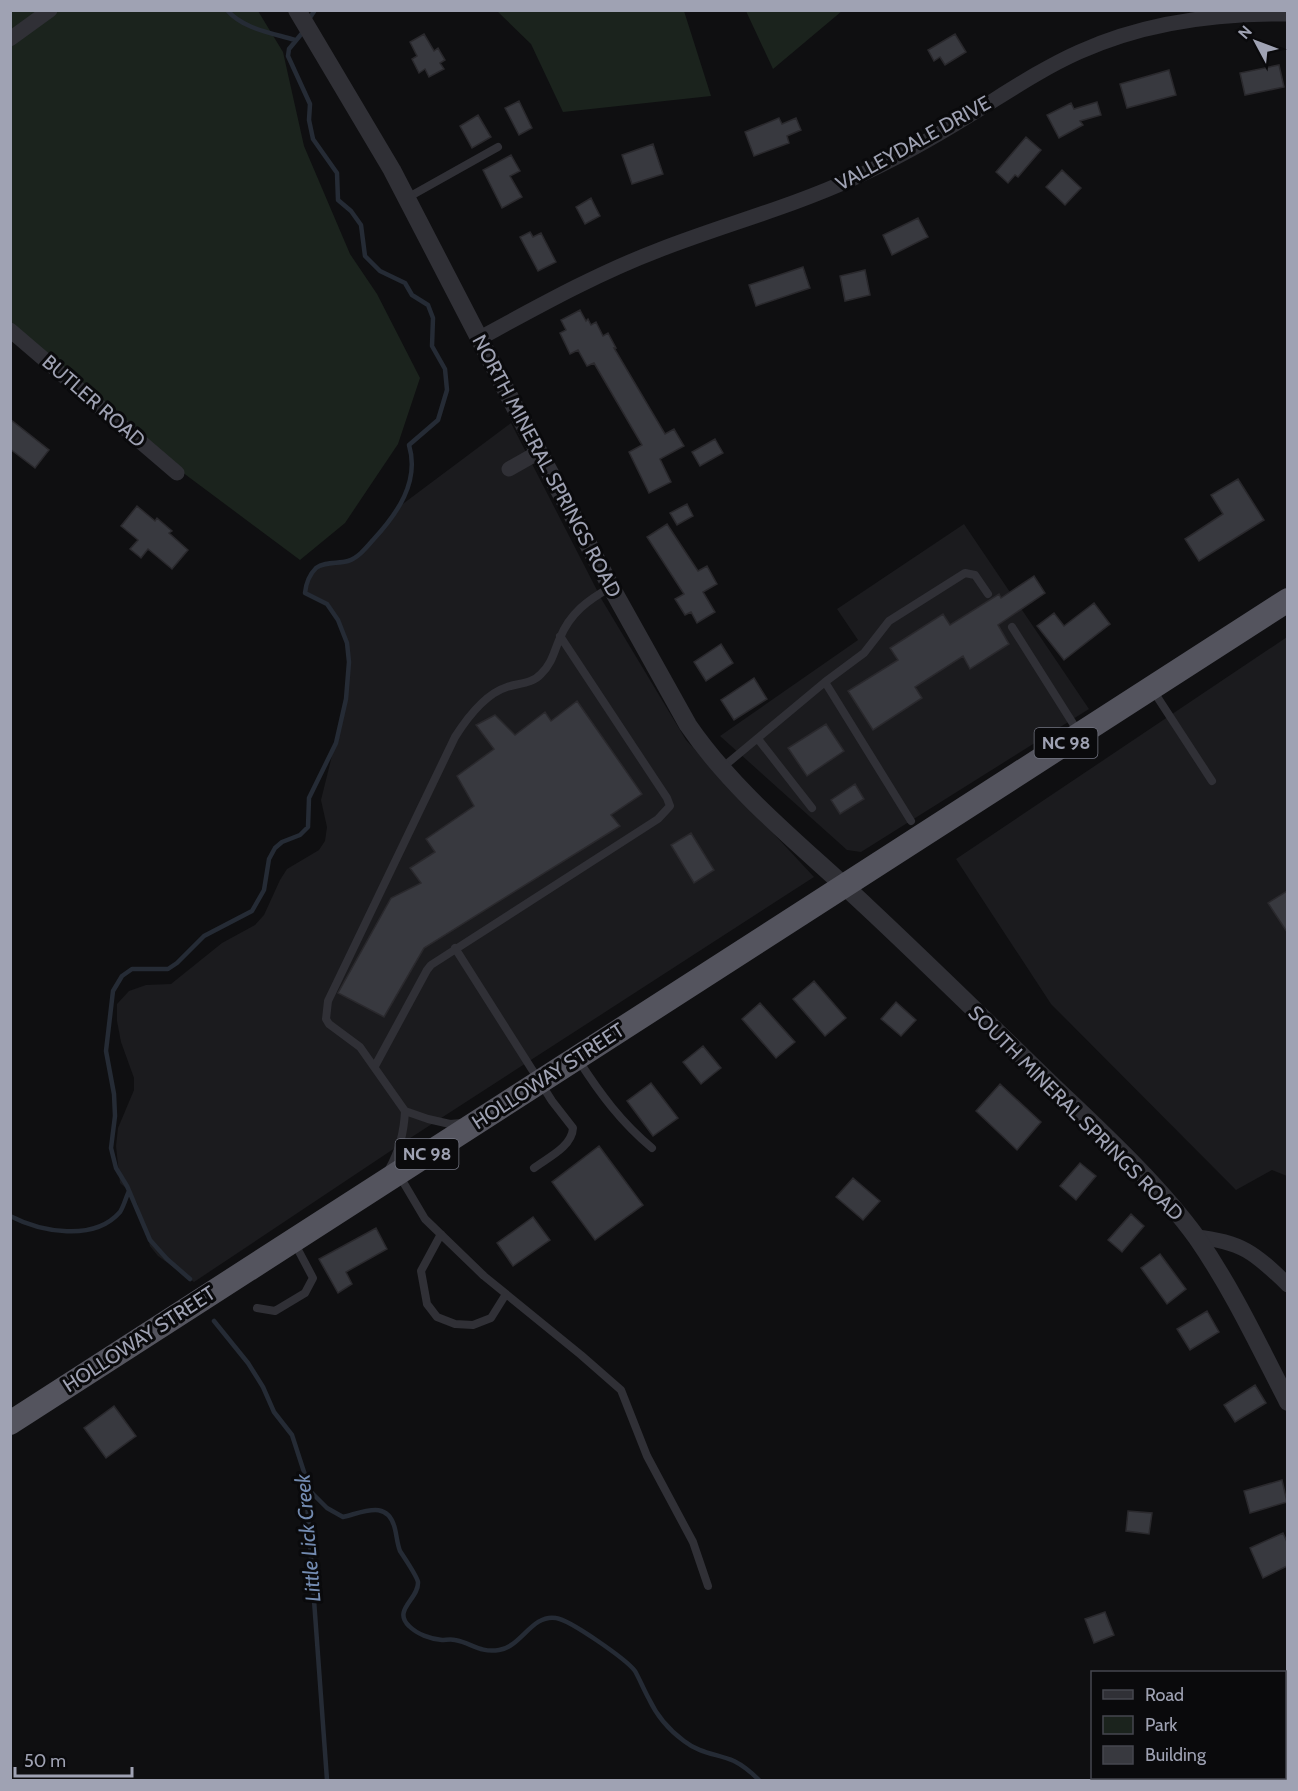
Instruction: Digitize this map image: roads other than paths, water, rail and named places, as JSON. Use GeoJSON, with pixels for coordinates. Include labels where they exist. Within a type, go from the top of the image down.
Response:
{"type":"FeatureCollection","features":[{"type":"Feature","properties":{"kind":"highway","name":"NC 98"},"geometry":{"type":"LineString","coordinates":[[844,885],[1287,600]]}},
{"type":"Feature","properties":{"kind":"highway","name":"HOLLOWAY STREET"},"geometry":{"type":"LineString","coordinates":[[10,1423],[844,885]]}},
{"type":"Feature","properties":{"kind":"street"},"geometry":{"type":"LineString","coordinates":[[10,39],[50,10]]}},
{"type":"Feature","properties":{"kind":"street","name":"NORTH MINERAL SPRINGS ROAD"},"geometry":{"type":"LineString","coordinates":[[298,11],[348,93],[407,198],[610,586],[688,725],[722,768],[755,803],[844,885]]}},
{"type":"Feature","properties":{"kind":"street","name":"VALLEYDALE DRIVE"},"geometry":{"type":"LineString","coordinates":[[480,338],[610,270],[658,250],[855,178],[934,137],[1017,85],[1081,51],[1114,39],[1176,23],[1251,14],[1287,14]]}},
{"type":"Feature","properties":{"kind":"street","name":"BUTLER ROAD"},"geometry":{"type":"LineString","coordinates":[[10,330],[177,473]]}},
{"type":"Feature","properties":{"kind":"street"},"geometry":{"type":"LineString","coordinates":[[509,469],[539,452]]}},
{"type":"Feature","properties":{"kind":"street","name":"SOUTH MINERAL SPRINGS ROAD"},"geometry":{"type":"LineString","coordinates":[[844,885],[1073,1106],[1156,1190],[1195,1237],[1224,1279],[1287,1402]]}},
{"type":"Feature","properties":{"kind":"street"},"geometry":{"type":"LineString","coordinates":[[1195,1237],[1222,1239],[1242,1247],[1258,1258],[1287,1285]]}},
{"type":"Feature","properties":{"kind":"lane"},"geometry":{"type":"LineString","coordinates":[[407,198],[498,147]]}},
{"type":"Feature","properties":{"kind":"lane"},"geometry":{"type":"LineString","coordinates":[[722,768],[825,682],[864,653],[889,621],[965,573],[975,575],[988,594]]}},
{"type":"Feature","properties":{"kind":"lane"},"geometry":{"type":"LineString","coordinates":[[610,586],[588,600],[572,615],[560,636],[550,664],[540,676],[529,682],[506,687],[487,698],[464,723],[455,737],[328,1001],[326,1019],[329,1024],[360,1047],[405,1111],[404,1133],[390,1178],[425,1220],[484,1276],[621,1390],[647,1456],[693,1542],[708,1586]]}},
{"type":"Feature","properties":{"kind":"lane"},"geometry":{"type":"LineString","coordinates":[[1012,627],[1080,734]]}},
{"type":"Feature","properties":{"kind":"lane"},"geometry":{"type":"LineString","coordinates":[[375,1066],[427,970],[440,957],[657,819],[670,806],[667,798],[560,636]]}},
{"type":"Feature","properties":{"kind":"lane"},"geometry":{"type":"LineString","coordinates":[[825,682],[910,821]]}},
{"type":"Feature","properties":{"kind":"lane"},"geometry":{"type":"LineString","coordinates":[[1151,688],[1212,781]]}},
{"type":"Feature","properties":{"kind":"lane"},"geometry":{"type":"LineString","coordinates":[[758,739],[812,808]]}},
{"type":"Feature","properties":{"kind":"lane"},"geometry":{"type":"LineString","coordinates":[[455,948],[539,1081],[573,1128],[572,1135],[566,1144],[534,1168]]}},
{"type":"Feature","properties":{"kind":"lane"},"geometry":{"type":"LineString","coordinates":[[577,1057],[609,1106],[652,1148]]}},
{"type":"Feature","properties":{"kind":"lane"},"geometry":{"type":"LineString","coordinates":[[405,1111],[450,1124],[478,1121]]}},
{"type":"Feature","properties":{"kind":"lane"},"geometry":{"type":"LineString","coordinates":[[441,1234],[421,1271],[427,1304],[437,1317],[455,1324],[473,1325],[491,1318],[507,1294]]}},
{"type":"Feature","properties":{"kind":"lane"},"geometry":{"type":"LineString","coordinates":[[257,1308],[275,1311],[305,1293],[313,1278],[293,1240]]}},
{"type":"Feature","properties":{"kind":"waterway"},"geometry":{"type":"LineString","coordinates":[[227,10],[249,26],[295,40]]}},
{"type":"Feature","properties":{"kind":"waterway","name":"Little Lick Creek"},"geometry":{"type":"LineString","coordinates":[[309,19],[315,10]]}},
{"type":"Feature","properties":{"kind":"waterway","name":"Little Lick Creek"},"geometry":{"type":"LineString","coordinates":[[190,1279],[150,1240],[127,1186],[116,1168],[111,1148],[115,1116],[114,1094],[106,1051],[113,991],[122,976],[132,969],[168,969],[204,936],[252,911],[264,890],[269,859],[275,848],[282,842],[300,835],[308,827],[309,798],[336,743],[346,699],[349,662],[347,643],[338,620],[327,604],[305,593],[307,583],[316,568],[352,560],[368,546],[398,508],[409,484],[412,459],[409,445],[438,420],[447,390],[445,369],[432,346],[433,318],[428,305],[412,295],[405,283],[380,271],[365,256],[361,225],[351,211],[338,200],[337,173],[313,139],[309,120],[310,104],[288,56],[289,49],[303,32]]}},
{"type":"Feature","properties":{"kind":"waterway"},"geometry":{"type":"LineString","coordinates":[[10,1216],[52,1230],[82,1231],[96,1228],[120,1212],[129,1191]]}},
{"type":"Feature","properties":{"kind":"waterway","name":"Little Lick Creek"},"geometry":{"type":"LineString","coordinates":[[214,1321],[248,1363],[263,1387],[274,1412],[292,1435],[305,1475],[327,1780]]}},
{"type":"Feature","properties":{"kind":"waterway"},"geometry":{"type":"LineString","coordinates":[[307,1488],[327,1508],[343,1517],[374,1510],[387,1514],[392,1520],[400,1551],[418,1582],[415,1594],[403,1615],[409,1626],[416,1631],[433,1639],[461,1641],[492,1651],[507,1648],[540,1621],[548,1618],[563,1620],[630,1665],[656,1711],[679,1737],[696,1748],[738,1763],[759,1780]]}}]}
